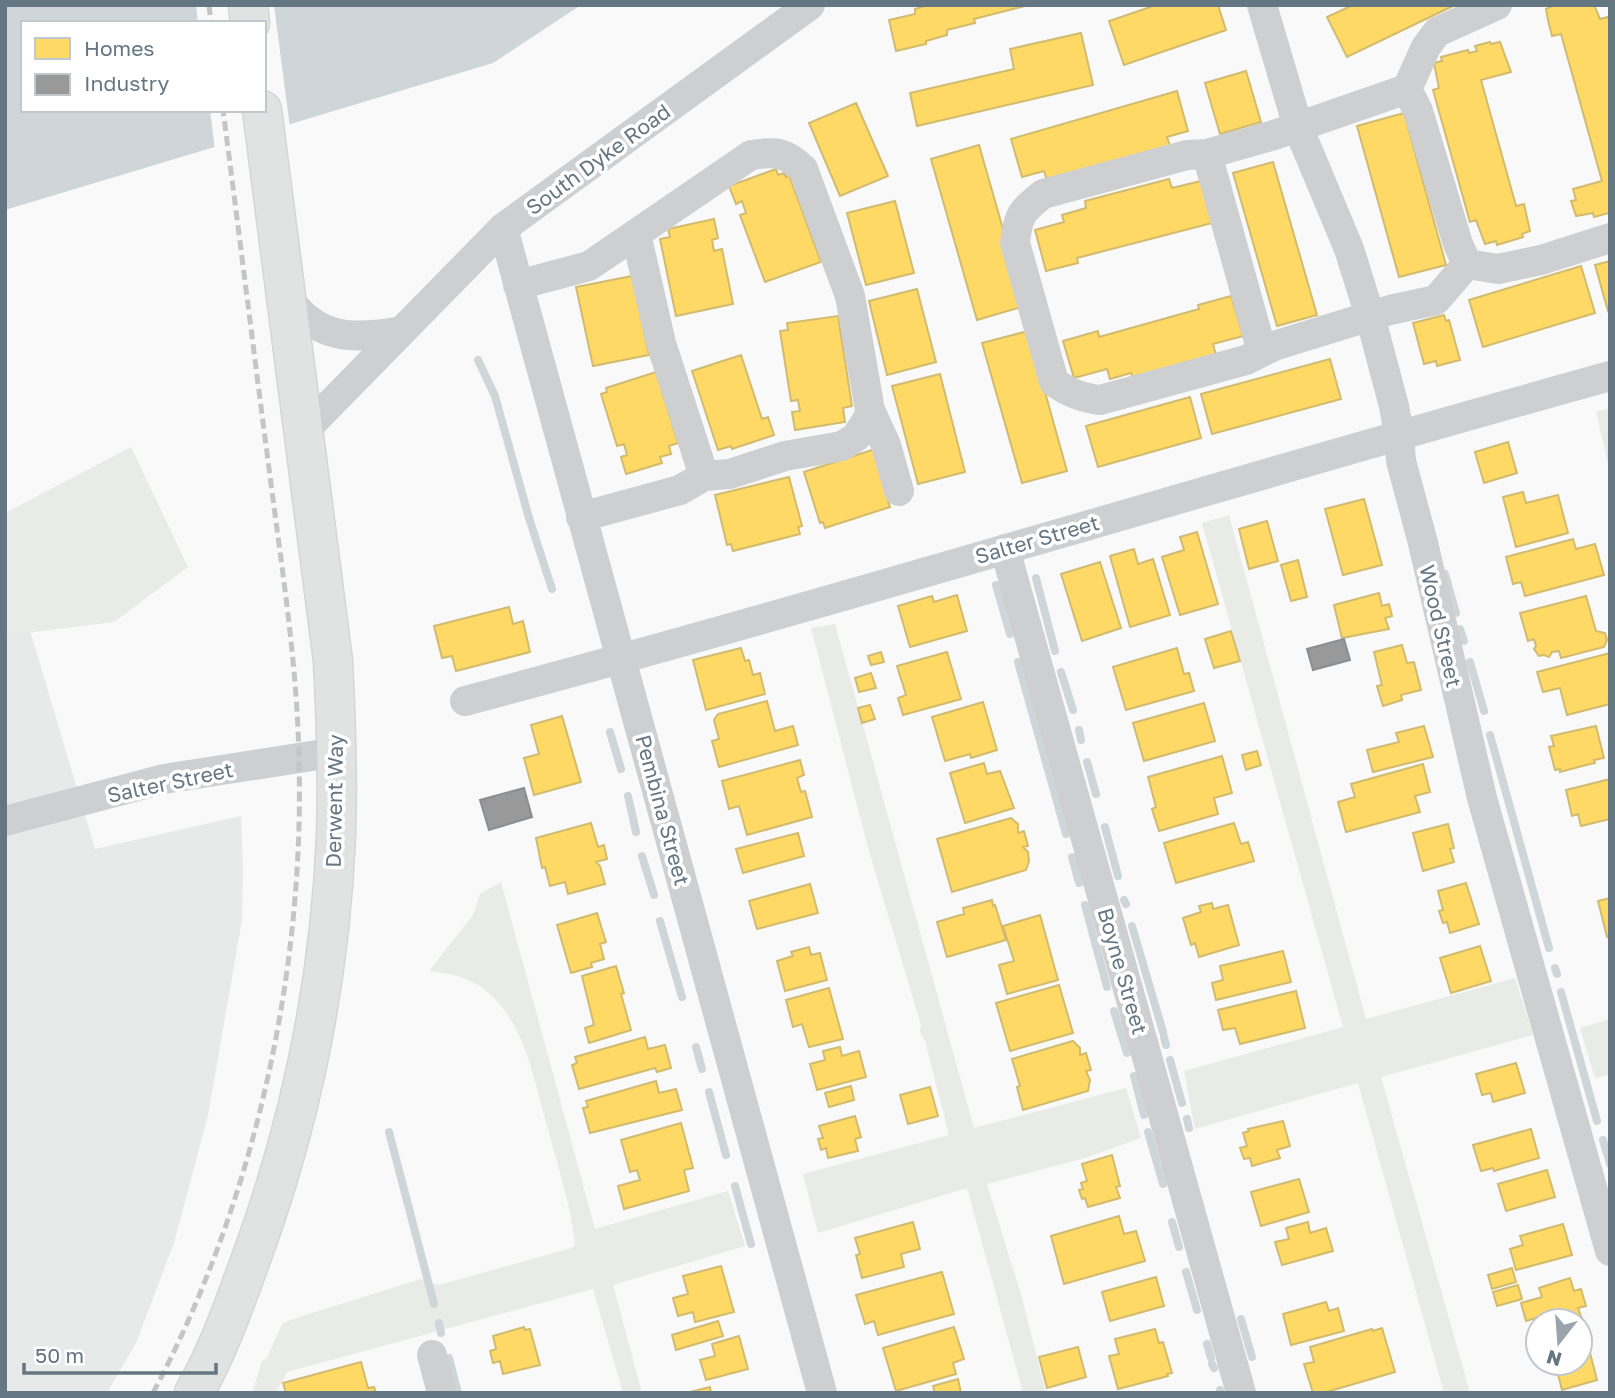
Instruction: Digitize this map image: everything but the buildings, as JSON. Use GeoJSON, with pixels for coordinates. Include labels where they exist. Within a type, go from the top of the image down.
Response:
{"type":"FeatureCollection","features":[{"type":"Feature","properties":{"kind":"main road","name":"Derwent Way"},"geometry":{"type":"LineString","coordinates":[[194,1393],[235,1304],[288,1145],[305,1076],[327,951],[336,837],[337,752],[333,661],[262,112]]}},
{"type":"Feature","properties":{"kind":"street","name":"South Dyke Road"},"geometry":{"type":"LineString","coordinates":[[304,431],[503,228],[810,5]]}},
{"type":"Feature","properties":{"kind":"street","name":"Wood Street"},"geometry":{"type":"LineString","coordinates":[[1262,5],[1298,127],[1349,249],[1370,316],[1399,434],[1401,461],[1423,543],[1482,798],[1610,1251]]}},
{"type":"Feature","properties":{"kind":"street"},"geometry":{"type":"LineString","coordinates":[[1468,264],[1436,300],[1370,316],[1274,346],[1246,360],[1100,400],[1068,392],[1054,382],[1015,243],[1017,220],[1028,206],[1043,194],[1186,155],[1207,154],[1298,127],[1407,89],[1426,47],[1437,32],[1497,5]]}},
{"type":"Feature","properties":{"kind":"street"},"geometry":{"type":"LineString","coordinates":[[1407,89],[1418,111],[1458,244],[1468,264]]}},
{"type":"Feature","properties":{"kind":"street"},"geometry":{"type":"LineString","coordinates":[[518,285],[589,266],[751,155],[771,152],[790,156],[803,169],[850,296],[871,414],[886,445],[899,491]]}},
{"type":"Feature","properties":{"kind":"street"},"geometry":{"type":"LineString","coordinates":[[1207,154],[1262,352]]}},
{"type":"Feature","properties":{"kind":"street","name":"Pembina Street"},"geometry":{"type":"LineString","coordinates":[[503,228],[822,1393]]}},
{"type":"Feature","properties":{"kind":"street"},"geometry":{"type":"LineString","coordinates":[[636,234],[661,342],[704,476]]}},
{"type":"Feature","properties":{"kind":"street"},"geometry":{"type":"LineString","coordinates":[[1468,264],[1498,269],[1541,260],[1610,238]]}},
{"type":"Feature","properties":{"kind":"street"},"geometry":{"type":"LineString","coordinates":[[286,295],[297,312],[311,324],[332,332],[363,337],[402,331]]}},
{"type":"Feature","properties":{"kind":"street","name":"Salter Street"},"geometry":{"type":"LineString","coordinates":[[465,701],[621,659],[1399,434],[1610,376]]}},
{"type":"Feature","properties":{"kind":"street"},"geometry":{"type":"LineString","coordinates":[[581,517],[680,490],[704,476],[730,474],[785,456],[842,446],[856,438],[871,414]]}},
{"type":"Feature","properties":{"kind":"street","name":"Boyne Street"},"geometry":{"type":"LineString","coordinates":[[1005,549],[1241,1393]]}},
{"type":"Feature","properties":{"kind":"street","name":"Salter Street"},"geometry":{"type":"LineString","coordinates":[[5,821],[164,779],[337,752]]}},
{"type":"Feature","properties":{"kind":"street"},"geometry":{"type":"LineString","coordinates":[[432,1354],[442,1393]]}},
{"type":"Feature","properties":{"kind":"shaded area"},"geometry":{"type":"Polygon","coordinates":[[[5,5],[581,5],[493,63],[5,210],[5,5]]]}},
{"type":"Feature","properties":{"kind":"shaded area"},"geometry":{"type":"Polygon","coordinates":[[[1610,408],[1610,472],[1596,412],[1610,408]]]}},
{"type":"Feature","properties":{"kind":"shaded area"},"geometry":{"type":"Polygon","coordinates":[[[131,447],[188,567],[114,622],[17,634],[5,639],[5,513],[131,447]]]}},
{"type":"Feature","properties":{"kind":"shaded area"},"geometry":{"type":"Polygon","coordinates":[[[1229,515],[1366,1019],[1515,978],[1533,1035],[1381,1077],[1470,1393],[1444,1393],[1358,1083],[1195,1129],[1184,1071],[1343,1027],[1202,523],[1229,515]]]}},
{"type":"Feature","properties":{"kind":"shaded area"},"geometry":{"type":"Polygon","coordinates":[[[5,546],[95,849],[241,816],[242,920],[208,1115],[174,1243],[136,1343],[107,1393],[5,1393],[5,546]]]}},
{"type":"Feature","properties":{"kind":"shaded area"},"geometry":{"type":"Polygon","coordinates":[[[835,624],[974,1128],[1126,1088],[1141,1138],[1082,1159],[987,1184],[1022,1298],[1046,1393],[1023,1393],[967,1188],[818,1233],[803,1174],[949,1135],[925,1041],[920,1032],[921,1025],[869,851],[811,628],[835,624]]]}},
{"type":"Feature","properties":{"kind":"shaded area"},"geometry":{"type":"Polygon","coordinates":[[[501,882],[595,1229],[728,1191],[745,1246],[613,1285],[642,1393],[623,1393],[593,1289],[287,1372],[276,1393],[252,1393],[262,1361],[267,1358],[282,1324],[421,1279],[439,1285],[575,1245],[567,1201],[534,1077],[514,1025],[504,1009],[478,985],[455,975],[429,971],[473,915],[480,894],[501,882]]]}},
{"type":"Feature","properties":{"kind":"shaded area"},"geometry":{"type":"Polygon","coordinates":[[[1610,1019],[1610,1074],[1595,1078],[1580,1028],[1610,1019]]]}},
{"type":"Feature","properties":{"kind":"pier"},"geometry":{"type":"Polygon","coordinates":[[[196,5],[274,5],[290,128],[215,151],[210,112],[266,112],[266,21],[198,21],[196,5]]]}},
{"type":"Feature","properties":{"kind":"waterway"},"geometry":{"type":"LineString","coordinates":[[478,360],[495,396],[552,589]]}},
{"type":"Feature","properties":{"kind":"waterway"},"geometry":{"type":"LineString","coordinates":[[1445,574],[1456,613]]}},
{"type":"Feature","properties":{"kind":"waterway"},"geometry":{"type":"LineString","coordinates":[[1036,578],[1055,651]]}},
{"type":"Feature","properties":{"kind":"waterway"},"geometry":{"type":"LineString","coordinates":[[996,585],[1010,634]]}},
{"type":"Feature","properties":{"kind":"waterway"},"geometry":{"type":"LineString","coordinates":[[1460,629],[1464,641]]}},
{"type":"Feature","properties":{"kind":"waterway"},"geometry":{"type":"LineString","coordinates":[[1018,662],[1066,834]]}},
{"type":"Feature","properties":{"kind":"waterway"},"geometry":{"type":"LineString","coordinates":[[1470,662],[1484,711]]}},
{"type":"Feature","properties":{"kind":"waterway"},"geometry":{"type":"LineString","coordinates":[[1061,672],[1073,710]]}},
{"type":"Feature","properties":{"kind":"waterway"},"geometry":{"type":"LineString","coordinates":[[1079,730],[1081,740]]}},
{"type":"Feature","properties":{"kind":"waterway"},"geometry":{"type":"LineString","coordinates":[[610,732],[621,769]]}},
{"type":"Feature","properties":{"kind":"waterway"},"geometry":{"type":"LineString","coordinates":[[1490,735],[1549,948]]}},
{"type":"Feature","properties":{"kind":"waterway"},"geometry":{"type":"LineString","coordinates":[[1087,762],[1096,794]]}},
{"type":"Feature","properties":{"kind":"waterway"},"geometry":{"type":"LineString","coordinates":[[628,796],[636,832]]}},
{"type":"Feature","properties":{"kind":"waterway"},"geometry":{"type":"LineString","coordinates":[[1105,827],[1118,876]]}},
{"type":"Feature","properties":{"kind":"waterway"},"geometry":{"type":"LineString","coordinates":[[642,856],[654,895]]}},
{"type":"Feature","properties":{"kind":"waterway"},"geometry":{"type":"LineString","coordinates":[[1072,857],[1079,883]]}},
{"type":"Feature","properties":{"kind":"waterway"},"geometry":{"type":"LineString","coordinates":[[1124,900],[1126,904]]}},
{"type":"Feature","properties":{"kind":"waterway"},"geometry":{"type":"LineString","coordinates":[[1085,905],[1107,987]]}},
{"type":"Feature","properties":{"kind":"waterway"},"geometry":{"type":"LineString","coordinates":[[660,921],[682,997]]}},
{"type":"Feature","properties":{"kind":"waterway"},"geometry":{"type":"LineString","coordinates":[[1132,926],[1163,1032]]}},
{"type":"Feature","properties":{"kind":"waterway"},"geometry":{"type":"LineString","coordinates":[[1555,968],[1557,974]]}},
{"type":"Feature","properties":{"kind":"waterway"},"geometry":{"type":"LineString","coordinates":[[1561,992],[1597,1121]]}},
{"type":"Feature","properties":{"kind":"waterway"},"geometry":{"type":"LineString","coordinates":[[1114,1011],[1118,1024]]}},
{"type":"Feature","properties":{"kind":"waterway"},"geometry":{"type":"LineString","coordinates":[[1119,1027],[1127,1053]]}},
{"type":"Feature","properties":{"kind":"waterway"},"geometry":{"type":"LineString","coordinates":[[1164,1037],[1166,1045]]}},
{"type":"Feature","properties":{"kind":"waterway"},"geometry":{"type":"LineString","coordinates":[[696,1047],[702,1069]]}},
{"type":"Feature","properties":{"kind":"waterway"},"geometry":{"type":"LineString","coordinates":[[1170,1060],[1182,1103]]}},
{"type":"Feature","properties":{"kind":"waterway"},"geometry":{"type":"LineString","coordinates":[[1134,1076],[1144,1115]]}},
{"type":"Feature","properties":{"kind":"waterway"},"geometry":{"type":"LineString","coordinates":[[709,1092],[726,1155]]}},
{"type":"Feature","properties":{"kind":"waterway"},"geometry":{"type":"LineString","coordinates":[[1187,1119],[1189,1128]]}},
{"type":"Feature","properties":{"kind":"waterway"},"geometry":{"type":"LineString","coordinates":[[389,1132],[434,1304]]}},
{"type":"Feature","properties":{"kind":"waterway"},"geometry":{"type":"LineString","coordinates":[[1148,1132],[1163,1184]]}},
{"type":"Feature","properties":{"kind":"waterway"},"geometry":{"type":"LineString","coordinates":[[1603,1140],[1610,1164]]}},
{"type":"Feature","properties":{"kind":"waterway"},"geometry":{"type":"LineString","coordinates":[[735,1186],[751,1244]]}},
{"type":"Feature","properties":{"kind":"waterway"},"geometry":{"type":"LineString","coordinates":[[1172,1222],[1179,1247]]}},
{"type":"Feature","properties":{"kind":"waterway"},"geometry":{"type":"LineString","coordinates":[[1186,1272],[1197,1310]]}},
{"type":"Feature","properties":{"kind":"waterway"},"geometry":{"type":"LineString","coordinates":[[1241,1319],[1252,1357]]}},
{"type":"Feature","properties":{"kind":"waterway"},"geometry":{"type":"LineString","coordinates":[[439,1323],[441,1333]]}},
{"type":"Feature","properties":{"kind":"waterway"},"geometry":{"type":"LineString","coordinates":[[1207,1344],[1211,1358]]}},
{"type":"Feature","properties":{"kind":"waterway"},"geometry":{"type":"LineString","coordinates":[[449,1358],[458,1393]]}},
{"type":"Feature","properties":{"kind":"waterway"},"geometry":{"type":"LineString","coordinates":[[1212,1364],[1214,1368]]}},
{"type":"Feature","properties":{"kind":"railway"},"geometry":{"type":"LineString","coordinates":[[209,5],[211,21]]}},
{"type":"Feature","properties":{"kind":"railway"},"geometry":{"type":"LineString","coordinates":[[153,1393],[189,1320],[219,1244],[245,1165],[266,1085],[282,1003],[293,921],[299,839],[298,722],[292,652],[223,112]]}}]}
